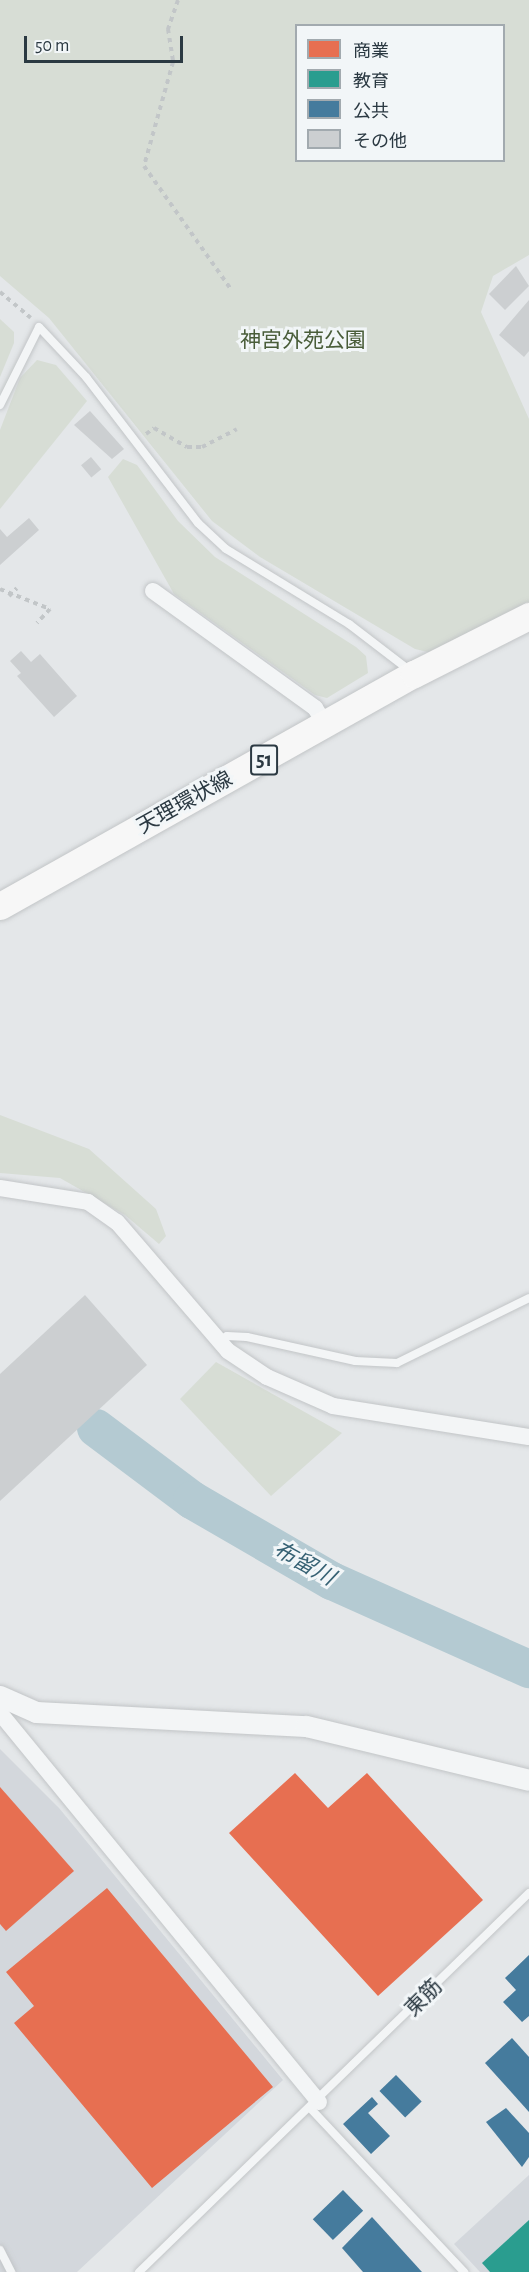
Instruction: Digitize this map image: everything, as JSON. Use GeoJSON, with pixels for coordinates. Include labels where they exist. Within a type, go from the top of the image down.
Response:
{"type":"FeatureCollection","features":[{"type":"Feature","properties":{"kind":"main road","name":"天理環状線"},"geometry":{"type":"LineString","coordinates":[[0,906],[327,725],[414,674],[529,616]]}},
{"type":"Feature","properties":{"kind":"street"},"geometry":{"type":"LineString","coordinates":[[153,591],[315,708],[327,725]]}},
{"type":"Feature","properties":{"kind":"street"},"geometry":{"type":"LineString","coordinates":[[0,1188],[88,1202],[117,1222],[219,1341],[267,1377],[333,1406],[529,1437]]}},
{"type":"Feature","properties":{"kind":"street"},"geometry":{"type":"LineString","coordinates":[[0,1696],[36,1712],[306,1726],[529,1780]]}},
{"type":"Feature","properties":{"kind":"street"},"geometry":{"type":"LineString","coordinates":[[0,1713],[315,2106]]}},
{"type":"Feature","properties":{"kind":"lane"},"geometry":{"type":"LineString","coordinates":[[0,405],[39,327],[128,433],[171,490],[226,549],[349,624],[414,674]]}},
{"type":"Feature","properties":{"kind":"lane"},"geometry":{"type":"LineString","coordinates":[[219,1341],[227,1336],[248,1337],[356,1361],[397,1364],[529,1298]]}},
{"type":"Feature","properties":{"kind":"lane","name":"東筋"},"geometry":{"type":"LineString","coordinates":[[139,2272],[315,2106],[529,1893]]}},
{"type":"Feature","properties":{"kind":"lane"},"geometry":{"type":"LineString","coordinates":[[315,2106],[464,2272]]}},
{"type":"Feature","properties":{"kind":"lane"},"geometry":{"type":"LineString","coordinates":[[0,2250],[11,2272]]}},
{"type":"Feature","properties":{"kind":"path"},"geometry":{"type":"LineString","coordinates":[[178,0],[168,28],[173,62],[144,166],[230,288]]}},
{"type":"Feature","properties":{"kind":"path"},"geometry":{"type":"LineString","coordinates":[[0,292],[39,327]]}},
{"type":"Feature","properties":{"kind":"path"},"geometry":{"type":"LineString","coordinates":[[128,433],[154,428],[187,447],[202,447],[237,429]]}},
{"type":"Feature","properties":{"kind":"path"},"geometry":{"type":"LineString","coordinates":[[9,596],[17,588]]}},
{"type":"Feature","properties":{"kind":"path"},"geometry":{"type":"LineString","coordinates":[[0,589],[9,596],[50,609],[37,623]]}},
{"type":"Feature","properties":{"kind":"shaded area"},"geometry":{"type":"Polygon","coordinates":[[[0,1749],[59,1808],[283,2080],[77,2272],[0,2272],[0,1749]]]}},
{"type":"Feature","properties":{"kind":"shaded area"},"geometry":{"type":"Polygon","coordinates":[[[529,2175],[529,2272],[480,2272],[454,2244],[529,2175]]]}},
{"type":"Feature","properties":{"kind":"green space","name":"神宮外苑公園"},"geometry":{"type":"Polygon","coordinates":[[[0,0],[529,0],[529,255],[493,276],[481,312],[529,419],[529,607],[436,654],[415,649],[260,557],[212,521],[49,318],[0,276],[0,0]]]}},
{"type":"Feature","properties":{"kind":"green space"},"geometry":{"type":"Polygon","coordinates":[[[0,319],[14,332],[14,343],[0,377],[0,319]]]}},
{"type":"Feature","properties":{"kind":"green space"},"geometry":{"type":"Polygon","coordinates":[[[37,360],[56,365],[87,401],[0,509],[0,430],[20,378],[37,360]]]}},
{"type":"Feature","properties":{"kind":"green space"},"geometry":{"type":"Polygon","coordinates":[[[123,459],[137,465],[178,521],[215,557],[356,647],[366,656],[368,673],[327,698],[315,695],[174,594],[108,477],[123,459]]]}},
{"type":"Feature","properties":{"kind":"green space"},"geometry":{"type":"Polygon","coordinates":[[[0,1115],[89,1149],[156,1209],[166,1236],[159,1244],[125,1215],[60,1178],[0,1173],[0,1115]]]}},
{"type":"Feature","properties":{"kind":"green space"},"geometry":{"type":"Polygon","coordinates":[[[216,1362],[342,1433],[271,1496],[180,1399],[216,1362]]]}},
{"type":"Feature","properties":{"kind":"building: 商業"},"geometry":{"type":"Polygon","coordinates":[[[295,1773],[328,1808],[367,1773],[483,1900],[378,1996],[229,1833],[295,1773]]]}},
{"type":"Feature","properties":{"kind":"building: 商業"},"geometry":{"type":"Polygon","coordinates":[[[0,1787],[74,1871],[6,1931],[0,1924],[0,1787]]]}},
{"type":"Feature","properties":{"kind":"building: 商業"},"geometry":{"type":"Polygon","coordinates":[[[107,1888],[273,2087],[152,2188],[14,2023],[34,2006],[6,1972],[107,1888]]]}},
{"type":"Feature","properties":{"kind":"building: 教育"},"geometry":{"type":"Polygon","coordinates":[[[529,2220],[529,2272],[490,2272],[482,2263],[529,2220]]]}},
{"type":"Feature","properties":{"kind":"building: 公共"},"geometry":{"type":"Polygon","coordinates":[[[529,1955],[529,2016],[522,2022],[503,2002],[516,1990],[505,1978],[529,1955]]]}},
{"type":"Feature","properties":{"kind":"building: 公共"},"geometry":{"type":"Polygon","coordinates":[[[512,2038],[529,2057],[529,2112],[485,2063],[512,2038]]]}},
{"type":"Feature","properties":{"kind":"building: 公共"},"geometry":{"type":"Polygon","coordinates":[[[396,2075],[422,2102],[405,2118],[379,2091],[396,2075]]]}},
{"type":"Feature","properties":{"kind":"building: 公共"},"geometry":{"type":"Polygon","coordinates":[[[372,2097],[378,2104],[368,2113],[390,2136],[371,2154],[343,2124],[372,2097]]]}},
{"type":"Feature","properties":{"kind":"building: 公共"},"geometry":{"type":"Polygon","coordinates":[[[506,2108],[529,2133],[529,2157],[522,2167],[486,2122],[506,2108]]]}},
{"type":"Feature","properties":{"kind":"building: 公共"},"geometry":{"type":"Polygon","coordinates":[[[343,2190],[363,2211],[333,2240],[313,2219],[343,2190]]]}},
{"type":"Feature","properties":{"kind":"building: 公共"},"geometry":{"type":"Polygon","coordinates":[[[372,2217],[422,2272],[363,2272],[342,2248],[372,2217]]]}},
{"type":"Feature","properties":{"kind":"building: その他"},"geometry":{"type":"Polygon","coordinates":[[[516,266],[529,286],[505,310],[489,294],[516,266]]]}},
{"type":"Feature","properties":{"kind":"building: その他"},"geometry":{"type":"Polygon","coordinates":[[[529,300],[529,351],[524,357],[499,335],[529,300]]]}},
{"type":"Feature","properties":{"kind":"building: その他"},"geometry":{"type":"Polygon","coordinates":[[[90,411],[124,449],[112,459],[74,425],[90,411]]]}},
{"type":"Feature","properties":{"kind":"building: その他"},"geometry":{"type":"Polygon","coordinates":[[[91,457],[101,469],[91,478],[81,465],[91,457]]]}},
{"type":"Feature","properties":{"kind":"building: その他"},"geometry":{"type":"Polygon","coordinates":[[[29,518],[39,530],[0,565],[0,529],[7,537],[29,518]]]}},
{"type":"Feature","properties":{"kind":"building: その他"},"geometry":{"type":"Polygon","coordinates":[[[21,651],[31,662],[40,654],[77,696],[54,717],[17,676],[21,673],[10,661],[21,651]]]}},
{"type":"Feature","properties":{"kind":"building: その他"},"geometry":{"type":"Polygon","coordinates":[[[85,1295],[147,1365],[0,1501],[0,1374],[85,1295]]]}},
{"type":"Feature","properties":{"kind":"waterway","name":"布留川"},"geometry":{"type":"LineString","coordinates":[[96,1428],[192,1500],[332,1581],[529,1669]]}}]}
